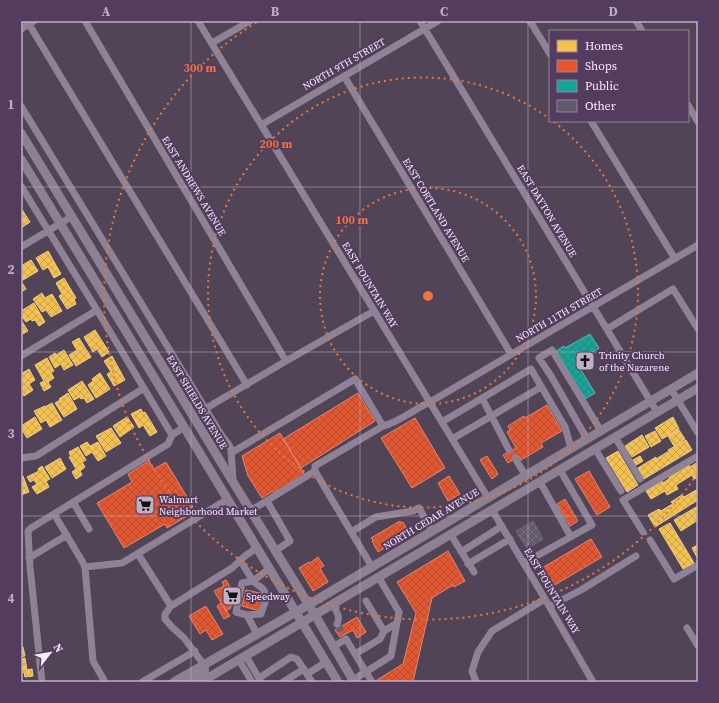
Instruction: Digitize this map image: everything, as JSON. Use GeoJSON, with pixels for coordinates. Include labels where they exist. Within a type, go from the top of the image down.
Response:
{"type":"FeatureCollection","features":[{"type":"Feature","properties":{"kind":"main road","name":"EAST SHIELDS AVENUE"},"geometry":{"type":"LineString","coordinates":[[21,133],[274,551],[315,615],[353,681]]}},
{"type":"Feature","properties":{"kind":"main road"},"geometry":{"type":"LineString","coordinates":[[21,159],[338,682]]}},
{"type":"Feature","properties":{"kind":"main road","name":"NORTH CEDAR AVENUE"},"geometry":{"type":"LineString","coordinates":[[174,682],[308,605],[698,373]]}},
{"type":"Feature","properties":{"kind":"main road"},"geometry":{"type":"LineString","coordinates":[[158,384],[162,383],[168,387],[197,434],[219,460]]}},
{"type":"Feature","properties":{"kind":"main road"},"geometry":{"type":"LineString","coordinates":[[202,682],[698,388]]}},
{"type":"Feature","properties":{"kind":"main road"},"geometry":{"type":"LineString","coordinates":[[492,510],[495,500],[523,483],[525,475]]}},
{"type":"Feature","properties":{"kind":"main road"},"geometry":{"type":"LineString","coordinates":[[451,535],[455,526],[485,508],[488,503],[488,498]]}},
{"type":"Feature","properties":{"kind":"main road"},"geometry":{"type":"LineString","coordinates":[[228,499],[236,501],[247,512],[250,511]]}},
{"type":"Feature","properties":{"kind":"main road"},"geometry":{"type":"LineString","coordinates":[[378,578],[381,570],[429,539],[432,531]]}},
{"type":"Feature","properties":{"kind":"main road"},"geometry":{"type":"LineString","coordinates":[[191,682],[201,676],[206,670],[204,664]]}},
{"type":"Feature","properties":{"kind":"street","name":"EAST ANDREWS AVENUE"},"geometry":{"type":"LineString","coordinates":[[85,21],[286,361]]}},
{"type":"Feature","properties":{"kind":"street","name":"EAST FOUNTAIN WAY"},"geometry":{"type":"LineString","coordinates":[[198,21],[488,498]]}},
{"type":"Feature","properties":{"kind":"street"},"geometry":{"type":"LineString","coordinates":[[212,43],[250,21]]}},
{"type":"Feature","properties":{"kind":"street","name":"EAST DAYTON AVENUE"},"geometry":{"type":"LineString","coordinates":[[420,21],[657,412]]}},
{"type":"Feature","properties":{"kind":"street","name":"NORTH 9TH STREET"},"geometry":{"type":"LineString","coordinates":[[261,125],[438,21]]}},
{"type":"Feature","properties":{"kind":"street"},"geometry":{"type":"LineString","coordinates":[[530,21],[549,52]]}},
{"type":"Feature","properties":{"kind":"street"},"geometry":{"type":"LineString","coordinates":[[636,21],[641,30]]}},
{"type":"Feature","properties":{"kind":"street"},"geometry":{"type":"LineString","coordinates":[[21,29],[30,22],[247,384]]}},
{"type":"Feature","properties":{"kind":"street","name":"EAST CORTLAND AVENUE"},"geometry":{"type":"LineString","coordinates":[[344,76],[511,354]]}},
{"type":"Feature","properties":{"kind":"street"},"geometry":{"type":"LineString","coordinates":[[21,106],[205,409],[222,436],[228,442],[231,453],[233,482]]}},
{"type":"Feature","properties":{"kind":"street"},"geometry":{"type":"LineString","coordinates":[[689,107],[698,122]]}},
{"type":"Feature","properties":{"kind":"street"},"geometry":{"type":"LineString","coordinates":[[592,122],[675,259]]}},
{"type":"Feature","properties":{"kind":"street"},"geometry":{"type":"LineString","coordinates":[[21,186],[172,435]]}},
{"type":"Feature","properties":{"kind":"street"},"geometry":{"type":"LineString","coordinates":[[21,247],[72,217]]}},
{"type":"Feature","properties":{"kind":"street","name":"NORTH 11TH STREET"},"geometry":{"type":"LineString","coordinates":[[250,511],[315,471],[316,466],[383,426],[390,424],[422,405],[430,402],[698,245]]}},
{"type":"Feature","properties":{"kind":"street"},"geometry":{"type":"LineString","coordinates":[[607,329],[673,289],[698,329]]}},
{"type":"Feature","properties":{"kind":"street"},"geometry":{"type":"LineString","coordinates":[[21,356],[97,310]]}},
{"type":"Feature","properties":{"kind":"street"},"geometry":{"type":"LineString","coordinates":[[205,409],[374,311]]}},
{"type":"Feature","properties":{"kind":"street"},"geometry":{"type":"LineString","coordinates":[[587,439],[539,358],[552,350],[601,431]]}},
{"type":"Feature","properties":{"kind":"street"},"geometry":{"type":"LineString","coordinates":[[442,422],[531,369],[565,427],[571,448]]}},
{"type":"Feature","properties":{"kind":"street"},"geometry":{"type":"LineString","coordinates":[[231,453],[355,379],[383,426]]}},
{"type":"Feature","properties":{"kind":"street"},"geometry":{"type":"LineString","coordinates":[[452,439],[541,386]]}},
{"type":"Feature","properties":{"kind":"street"},"geometry":{"type":"LineString","coordinates":[[21,458],[36,456],[144,388]]}},
{"type":"Feature","properties":{"kind":"street"},"geometry":{"type":"LineString","coordinates":[[671,389],[698,434]]}},
{"type":"Feature","properties":{"kind":"street"},"geometry":{"type":"LineString","coordinates":[[482,398],[509,450]]}},
{"type":"Feature","properties":{"kind":"street"},"geometry":{"type":"LineString","coordinates":[[42,682],[28,531],[168,444],[172,435],[184,427]]}},
{"type":"Feature","properties":{"kind":"street"},"geometry":{"type":"LineString","coordinates":[[615,438],[640,479]]}},
{"type":"Feature","properties":{"kind":"street"},"geometry":{"type":"LineString","coordinates":[[595,449],[621,491]]}},
{"type":"Feature","properties":{"kind":"street"},"geometry":{"type":"LineString","coordinates":[[643,532],[623,500],[698,456]]}},
{"type":"Feature","properties":{"kind":"street"},"geometry":{"type":"LineString","coordinates":[[514,458],[525,475]]}},
{"type":"Feature","properties":{"kind":"street"},"geometry":{"type":"LineString","coordinates":[[524,563],[592,525],[560,470]]}},
{"type":"Feature","properties":{"kind":"street"},"geometry":{"type":"LineString","coordinates":[[315,471],[372,567]]}},
{"type":"Feature","properties":{"kind":"street"},"geometry":{"type":"LineString","coordinates":[[540,482],[571,537]]}},
{"type":"Feature","properties":{"kind":"street"},"geometry":{"type":"LineString","coordinates":[[85,568],[122,563],[228,499]]}},
{"type":"Feature","properties":{"kind":"street"},"geometry":{"type":"LineString","coordinates":[[266,501],[290,542],[274,551]]}},
{"type":"Feature","properties":{"kind":"street"},"geometry":{"type":"LineString","coordinates":[[73,502],[89,529]]}},
{"type":"Feature","properties":{"kind":"street"},"geometry":{"type":"LineString","coordinates":[[351,532],[376,517],[413,512],[419,508],[432,531]]}},
{"type":"Feature","properties":{"kind":"street","name":"EAST FOUNTAIN WAY"},"geometry":{"type":"LineString","coordinates":[[492,510],[594,682]]}},
{"type":"Feature","properties":{"kind":"street"},"geometry":{"type":"LineString","coordinates":[[54,514],[85,568],[93,661],[105,682]]}},
{"type":"Feature","properties":{"kind":"street"},"geometry":{"type":"LineString","coordinates":[[461,552],[502,526]]}},
{"type":"Feature","properties":{"kind":"street"},"geometry":{"type":"LineString","coordinates":[[30,558],[67,535]]}},
{"type":"Feature","properties":{"kind":"street"},"geometry":{"type":"LineString","coordinates":[[451,535],[474,572]]}},
{"type":"Feature","properties":{"kind":"street"},"geometry":{"type":"LineString","coordinates":[[468,564],[510,540]]}},
{"type":"Feature","properties":{"kind":"street"},"geometry":{"type":"LineString","coordinates":[[650,540],[674,579],[698,565]]}},
{"type":"Feature","properties":{"kind":"street"},"geometry":{"type":"LineString","coordinates":[[204,664],[184,638],[165,619],[165,614],[170,606],[232,568],[245,556],[258,548]]}},
{"type":"Feature","properties":{"kind":"street"},"geometry":{"type":"LineString","coordinates":[[138,554],[170,606]]}},
{"type":"Feature","properties":{"kind":"street"},"geometry":{"type":"LineString","coordinates":[[550,606],[581,590],[636,556]]}},
{"type":"Feature","properties":{"kind":"street"},"geometry":{"type":"LineString","coordinates":[[240,560],[253,581],[263,589],[267,596],[261,614],[247,615],[236,612],[242,583],[253,581],[270,568]]}},
{"type":"Feature","properties":{"kind":"street"},"geometry":{"type":"LineString","coordinates":[[353,681],[391,656],[400,612],[378,578]]}},
{"type":"Feature","properties":{"kind":"street"},"geometry":{"type":"LineString","coordinates":[[476,682],[472,671],[478,652],[492,631],[545,599]]}},
{"type":"Feature","properties":{"kind":"street"},"geometry":{"type":"LineString","coordinates":[[366,601],[384,631]]}},
{"type":"Feature","properties":{"kind":"street"},"geometry":{"type":"LineString","coordinates":[[325,632],[337,625],[339,621],[333,605]]}},
{"type":"Feature","properties":{"kind":"street"},"geometry":{"type":"LineString","coordinates":[[247,615],[258,634]]}},
{"type":"Feature","properties":{"kind":"street"},"geometry":{"type":"LineString","coordinates":[[355,654],[380,639],[384,631],[397,623]]}},
{"type":"Feature","properties":{"kind":"street"},"geometry":{"type":"LineString","coordinates":[[687,628],[698,646]]}},
{"type":"Feature","properties":{"kind":"street"},"geometry":{"type":"LineString","coordinates":[[333,647],[344,636],[372,682]]}},
{"type":"Feature","properties":{"kind":"street"},"geometry":{"type":"LineString","coordinates":[[142,682],[195,651]]}},
{"type":"Feature","properties":{"kind":"street"},"geometry":{"type":"LineString","coordinates":[[242,658],[260,680],[291,657],[297,659],[312,682]]}},
{"type":"Feature","properties":{"kind":"street"},"geometry":{"type":"LineString","coordinates":[[242,658],[251,682]]}},
{"type":"Feature","properties":{"kind":"street"},"geometry":{"type":"LineString","coordinates":[[283,682],[326,662]]}},
{"type":"Feature","properties":{"kind":"building: Homes"},"geometry":{"type":"Polygon","coordinates":[[[21,208],[30,222],[21,228],[21,208]]]}},
{"type":"Feature","properties":{"kind":"building: Homes"},"geometry":{"type":"Polygon","coordinates":[[[48,251],[61,274],[54,278],[48,267],[43,270],[36,258],[48,251]]]}},
{"type":"Feature","properties":{"kind":"building: Homes"},"geometry":{"type":"Polygon","coordinates":[[[31,260],[38,271],[23,280],[21,276],[21,266],[31,260]]]}},
{"type":"Feature","properties":{"kind":"building: Homes"},"geometry":{"type":"Polygon","coordinates":[[[64,278],[76,298],[74,299],[76,304],[67,309],[59,296],[62,294],[56,283],[64,278]]]}},
{"type":"Feature","properties":{"kind":"building: Homes"},"geometry":{"type":"Polygon","coordinates":[[[21,281],[26,289],[21,292],[21,281]]]}},
{"type":"Feature","properties":{"kind":"building: Homes"},"geometry":{"type":"Polygon","coordinates":[[[42,293],[45,298],[52,294],[62,311],[51,317],[46,310],[42,312],[33,299],[42,293]]]}},
{"type":"Feature","properties":{"kind":"building: Homes"},"geometry":{"type":"Polygon","coordinates":[[[34,303],[45,322],[39,326],[35,320],[32,321],[31,319],[26,322],[21,315],[21,311],[34,303]]]}},
{"type":"Feature","properties":{"kind":"building: Homes"},"geometry":{"type":"Polygon","coordinates":[[[21,320],[28,331],[21,335],[21,320]]]}},
{"type":"Feature","properties":{"kind":"building: Homes"},"geometry":{"type":"Polygon","coordinates":[[[95,330],[109,352],[102,357],[97,349],[93,352],[84,337],[95,330]]]}},
{"type":"Feature","properties":{"kind":"building: Homes"},"geometry":{"type":"Polygon","coordinates":[[[79,338],[91,357],[76,366],[69,355],[77,350],[72,342],[79,338]]]}},
{"type":"Feature","properties":{"kind":"building: Homes"},"geometry":{"type":"Polygon","coordinates":[[[64,350],[73,365],[64,370],[61,364],[55,368],[49,357],[64,350]]]}},
{"type":"Feature","properties":{"kind":"building: Homes"},"geometry":{"type":"Polygon","coordinates":[[[112,356],[125,380],[114,386],[107,374],[111,372],[104,361],[112,356]]]}},
{"type":"Feature","properties":{"kind":"building: Homes"},"geometry":{"type":"Polygon","coordinates":[[[47,358],[54,371],[51,373],[54,378],[48,382],[51,387],[44,391],[40,383],[44,381],[35,365],[47,358]]]}},
{"type":"Feature","properties":{"kind":"building: Homes"},"geometry":{"type":"Polygon","coordinates":[[[29,369],[35,380],[29,384],[33,390],[24,396],[21,391],[21,388],[24,386],[21,381],[21,374],[29,369]]]}},
{"type":"Feature","properties":{"kind":"building: Homes"},"geometry":{"type":"Polygon","coordinates":[[[100,373],[110,389],[96,398],[88,385],[93,381],[92,379],[100,373]]]}},
{"type":"Feature","properties":{"kind":"building: Homes"},"geometry":{"type":"Polygon","coordinates":[[[82,381],[94,399],[87,403],[84,398],[81,399],[80,397],[74,400],[68,390],[82,381]]]}},
{"type":"Feature","properties":{"kind":"building: Homes"},"geometry":{"type":"Polygon","coordinates":[[[68,393],[77,409],[64,417],[55,403],[68,393]]]}},
{"type":"Feature","properties":{"kind":"building: Homes"},"geometry":{"type":"Polygon","coordinates":[[[52,403],[62,420],[50,427],[46,420],[41,423],[34,411],[52,403]]]}},
{"type":"Feature","properties":{"kind":"building: Homes"},"geometry":{"type":"Polygon","coordinates":[[[141,409],[143,413],[145,412],[157,432],[150,436],[143,425],[139,428],[131,414],[141,409]]]}},
{"type":"Feature","properties":{"kind":"building: Homes"},"geometry":{"type":"Polygon","coordinates":[[[35,417],[42,429],[27,438],[21,426],[35,417]]]}},
{"type":"Feature","properties":{"kind":"building: Homes"},"geometry":{"type":"Polygon","coordinates":[[[127,417],[134,427],[120,437],[113,426],[127,417]]]}},
{"type":"Feature","properties":{"kind":"building: Homes"},"geometry":{"type":"Polygon","coordinates":[[[673,417],[679,429],[662,439],[655,428],[673,417]]]}},
{"type":"Feature","properties":{"kind":"building: Homes"},"geometry":{"type":"Polygon","coordinates":[[[111,428],[121,443],[106,452],[96,436],[111,428]]]}},
{"type":"Feature","properties":{"kind":"building: Homes"},"geometry":{"type":"Polygon","coordinates":[[[679,430],[685,439],[674,446],[668,436],[679,430]]]}},
{"type":"Feature","properties":{"kind":"building: Homes"},"geometry":{"type":"Polygon","coordinates":[[[655,431],[661,441],[651,447],[645,436],[655,431]]]}},
{"type":"Feature","properties":{"kind":"building: Homes"},"geometry":{"type":"Polygon","coordinates":[[[642,435],[649,447],[632,457],[625,446],[642,435]]]}},
{"type":"Feature","properties":{"kind":"building: Homes"},"geometry":{"type":"Polygon","coordinates":[[[686,440],[692,450],[644,479],[638,468],[656,457],[656,459],[686,440]]]}},
{"type":"Feature","properties":{"kind":"building: Homes"},"geometry":{"type":"Polygon","coordinates":[[[87,442],[90,446],[98,442],[106,456],[98,461],[92,452],[86,456],[80,446],[87,442]]]}},
{"type":"Feature","properties":{"kind":"building: Homes"},"geometry":{"type":"Polygon","coordinates":[[[78,447],[86,460],[82,462],[85,467],[80,471],[82,475],[76,479],[72,472],[76,469],[69,457],[71,457],[69,452],[78,447]]]}},
{"type":"Feature","properties":{"kind":"building: Homes"},"geometry":{"type":"Polygon","coordinates":[[[618,451],[638,485],[627,492],[606,458],[618,451]]]}},
{"type":"Feature","properties":{"kind":"building: Homes"},"geometry":{"type":"Polygon","coordinates":[[[640,456],[643,461],[636,465],[633,460],[640,456]]]}},
{"type":"Feature","properties":{"kind":"building: Homes"},"geometry":{"type":"Polygon","coordinates":[[[60,458],[66,469],[52,478],[45,467],[60,458]]]}},
{"type":"Feature","properties":{"kind":"building: Homes"},"geometry":{"type":"Polygon","coordinates":[[[698,462],[698,477],[694,479],[692,475],[676,485],[678,489],[667,495],[665,491],[651,499],[646,491],[662,481],[663,483],[670,478],[669,477],[689,465],[690,467],[698,462]]]}},
{"type":"Feature","properties":{"kind":"building: Homes"},"geometry":{"type":"Polygon","coordinates":[[[42,466],[50,479],[46,481],[49,487],[37,494],[32,487],[37,484],[34,480],[30,482],[27,477],[39,471],[38,469],[42,466]]]}},
{"type":"Feature","properties":{"kind":"building: Homes"},"geometry":{"type":"Polygon","coordinates":[[[23,476],[29,492],[21,495],[21,477],[23,476]]]}},
{"type":"Feature","properties":{"kind":"building: Homes"},"geometry":{"type":"Polygon","coordinates":[[[698,489],[698,500],[655,527],[648,515],[659,509],[661,511],[673,504],[671,502],[682,495],[684,497],[698,489]]]}},
{"type":"Feature","properties":{"kind":"building: Homes"},"geometry":{"type":"Polygon","coordinates":[[[698,506],[698,520],[681,531],[674,520],[698,506]]]}},
{"type":"Feature","properties":{"kind":"building: Homes"},"geometry":{"type":"Polygon","coordinates":[[[670,523],[694,563],[683,569],[659,529],[670,523]]]}},
{"type":"Feature","properties":{"kind":"building: Homes"},"geometry":{"type":"Polygon","coordinates":[[[698,545],[698,559],[692,548],[698,545]]]}},
{"type":"Feature","properties":{"kind":"building: Homes"},"geometry":{"type":"Polygon","coordinates":[[[21,647],[23,647],[25,656],[21,657],[21,647]]]}},
{"type":"Feature","properties":{"kind":"building: Homes"},"geometry":{"type":"Polygon","coordinates":[[[25,658],[27,670],[32,669],[33,676],[25,677],[24,672],[21,673],[21,659],[25,658]]]}},
{"type":"Feature","properties":{"kind":"building: Shops"},"geometry":{"type":"Polygon","coordinates":[[[358,393],[375,421],[301,468],[283,439],[358,393]]]}},
{"type":"Feature","properties":{"kind":"building: Shops"},"geometry":{"type":"Polygon","coordinates":[[[547,405],[562,431],[541,443],[543,447],[521,460],[519,456],[508,463],[503,455],[516,448],[507,432],[510,430],[508,426],[524,416],[525,418],[547,405]]]}},
{"type":"Feature","properties":{"kind":"building: Shops"},"geometry":{"type":"Polygon","coordinates":[[[415,418],[445,468],[412,488],[381,438],[415,418]]]}},
{"type":"Feature","properties":{"kind":"building: Shops"},"geometry":{"type":"Polygon","coordinates":[[[280,433],[305,475],[274,493],[273,491],[262,498],[248,476],[242,456],[280,433]]]}},
{"type":"Feature","properties":{"kind":"building: Shops"},"geometry":{"type":"Polygon","coordinates":[[[487,456],[498,474],[492,479],[480,460],[487,456]]]}},
{"type":"Feature","properties":{"kind":"building: Shops","name":"Walmart Neighborhood Market"},"geometry":{"type":"Polygon","coordinates":[[[149,461],[154,469],[166,462],[193,507],[189,509],[192,513],[167,528],[165,524],[124,548],[97,503],[132,482],[128,474],[149,461]]]}},
{"type":"Feature","properties":{"kind":"building: Shops"},"geometry":{"type":"Polygon","coordinates":[[[589,471],[610,507],[597,515],[575,479],[589,471]]]}},
{"type":"Feature","properties":{"kind":"building: Shops"},"geometry":{"type":"Polygon","coordinates":[[[449,476],[460,494],[448,501],[438,483],[449,476]]]}},
{"type":"Feature","properties":{"kind":"building: Shops"},"geometry":{"type":"Polygon","coordinates":[[[565,499],[578,521],[570,526],[557,504],[565,499]]]}},
{"type":"Feature","properties":{"kind":"building: Shops"},"geometry":{"type":"Polygon","coordinates":[[[400,521],[401,523],[403,522],[409,533],[378,552],[371,538],[400,521]]]}},
{"type":"Feature","properties":{"kind":"building: Shops"},"geometry":{"type":"Polygon","coordinates":[[[591,539],[602,557],[553,586],[542,568],[591,539]]]}},
{"type":"Feature","properties":{"kind":"building: Shops"},"geometry":{"type":"Polygon","coordinates":[[[448,551],[465,581],[454,587],[453,585],[432,598],[413,682],[378,682],[377,680],[403,664],[416,613],[397,582],[448,551]]]}},
{"type":"Feature","properties":{"kind":"building: Shops"},"geometry":{"type":"Polygon","coordinates":[[[318,557],[324,566],[320,568],[328,582],[313,591],[299,568],[318,557]]]}},
{"type":"Feature","properties":{"kind":"building: Shops"},"geometry":{"type":"Polygon","coordinates":[[[226,580],[236,594],[234,604],[226,611],[214,591],[224,586],[222,582],[226,580]]]}},
{"type":"Feature","properties":{"kind":"building: Shops"},"geometry":{"type":"Polygon","coordinates":[[[246,590],[264,594],[260,611],[242,606],[246,590]]]}},
{"type":"Feature","properties":{"kind":"building: Shops"},"geometry":{"type":"Polygon","coordinates":[[[221,603],[230,616],[224,619],[217,606],[221,603]]]}},
{"type":"Feature","properties":{"kind":"building: Shops"},"geometry":{"type":"Polygon","coordinates":[[[206,606],[223,634],[212,640],[206,630],[200,634],[189,616],[206,606]]]}},
{"type":"Feature","properties":{"kind":"building: Shops"},"geometry":{"type":"Polygon","coordinates":[[[357,617],[366,632],[357,638],[353,630],[340,637],[335,630],[357,617]]]}},
{"type":"Feature","properties":{"kind":"building: Public"},"geometry":{"type":"Polygon","coordinates":[[[590,334],[599,348],[576,362],[595,393],[585,399],[556,351],[564,346],[565,348],[590,334]]]}},
{"type":"Feature","properties":{"kind":"building: Other"},"geometry":{"type":"Polygon","coordinates":[[[533,521],[543,539],[527,549],[516,531],[533,521]]]}},
{"type":"Feature","properties":{"kind":"tunnel"},"geometry":{"type":"LineString","coordinates":[[338,625],[342,633]]}},
{"type":"Feature","properties":{"kind":"place","name":"Trinity Church of the Nazarene"},"geometry":{"type":"Point","coordinates":[585,361]}},
{"type":"Feature","properties":{"kind":"place","name":"Walmart Neighborhood Market"},"geometry":{"type":"Point","coordinates":[145,505]}},
{"type":"Feature","properties":{"kind":"place","name":"Speedway"},"geometry":{"type":"Point","coordinates":[232,596]}}]}
